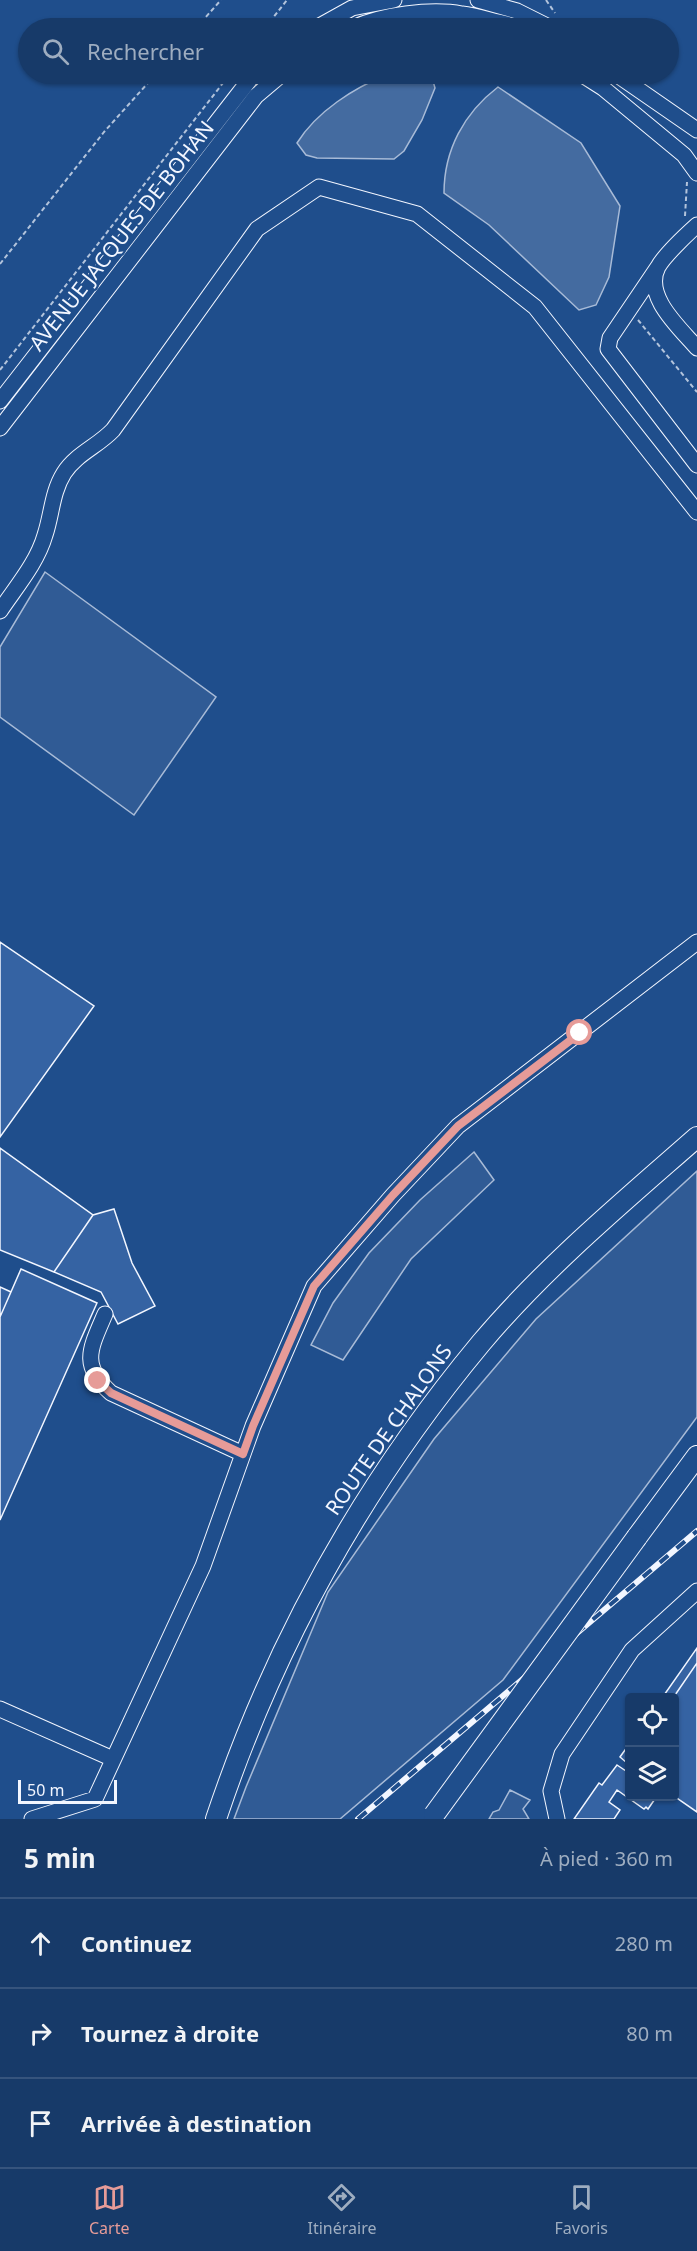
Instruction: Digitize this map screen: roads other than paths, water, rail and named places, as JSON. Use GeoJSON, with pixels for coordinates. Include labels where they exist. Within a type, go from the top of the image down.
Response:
{"type":"FeatureCollection","features":[{"type":"Feature","properties":{"kind":"main road","name":"ROUTE DE CHALONS"},"geometry":{"type":"LineString","coordinates":[[216,1819],[262,1695],[295,1625],[341,1540],[383,1474],[482,1342],[538,1281],[697,1137]]}},
{"type":"Feature","properties":{"kind":"main road"},"geometry":{"type":"LineString","coordinates":[[433,1817],[697,1456]]}},
{"type":"Feature","properties":{"kind":"street"},"geometry":{"type":"LineString","coordinates":[[334,18],[352,8],[393,0]]}},
{"type":"Feature","properties":{"kind":"street"},"geometry":{"type":"LineString","coordinates":[[478,0],[517,11],[531,18]]}},
{"type":"Feature","properties":{"kind":"street"},"geometry":{"type":"LineString","coordinates":[[388,18],[422,13],[459,13],[481,18]]}},
{"type":"Feature","properties":{"kind":"street","name":"AVENUE JACQUES DE BOHAN"},"geometry":{"type":"LineString","coordinates":[[0,401],[246,84]]}},
{"type":"Feature","properties":{"kind":"street","name":"AVENUE JACQUES DE BOHAN"},"geometry":{"type":"LineString","coordinates":[[0,429],[256,96],[270,84]]}},
{"type":"Feature","properties":{"kind":"street"},"geometry":{"type":"LineString","coordinates":[[597,84],[684,155],[692,175]]}},
{"type":"Feature","properties":{"kind":"street"},"geometry":{"type":"LineString","coordinates":[[630,84],[697,130]]}},
{"type":"Feature","properties":{"kind":"street"},"geometry":{"type":"LineString","coordinates":[[0,611],[30,567],[45,536],[53,497],[65,471],[73,461],[102,442],[113,430],[257,229],[319,187],[417,214],[536,307],[697,512]]}},
{"type":"Feature","properties":{"kind":"street"},"geometry":{"type":"LineString","coordinates":[[693,228],[658,267],[629,308],[610,338],[608,349],[697,465]]}},
{"type":"Feature","properties":{"kind":"street"},"geometry":{"type":"LineString","coordinates":[[658,267],[654,287],[662,305],[697,348]]}},
{"type":"Feature","properties":{"kind":"street"},"geometry":{"type":"LineString","coordinates":[[32,1819],[95,1799],[203,1566],[253,1426],[314,1286],[393,1195],[458,1126],[697,942]]}},
{"type":"Feature","properties":{"kind":"street"},"geometry":{"type":"LineString","coordinates":[[105,1314],[91,1346],[90,1365],[98,1381],[111,1393],[243,1454]]}},
{"type":"Feature","properties":{"kind":"street"},"geometry":{"type":"LineString","coordinates":[[556,1819],[551,1791],[562,1754],[632,1650],[697,1591]]}},
{"type":"Feature","properties":{"kind":"street"},"geometry":{"type":"LineString","coordinates":[[0,1709],[113,1759]]}},
{"type":"Feature","properties":{"kind":"railway"},"geometry":{"type":"LineString","coordinates":[[358,1819],[697,1531]]}}]}
